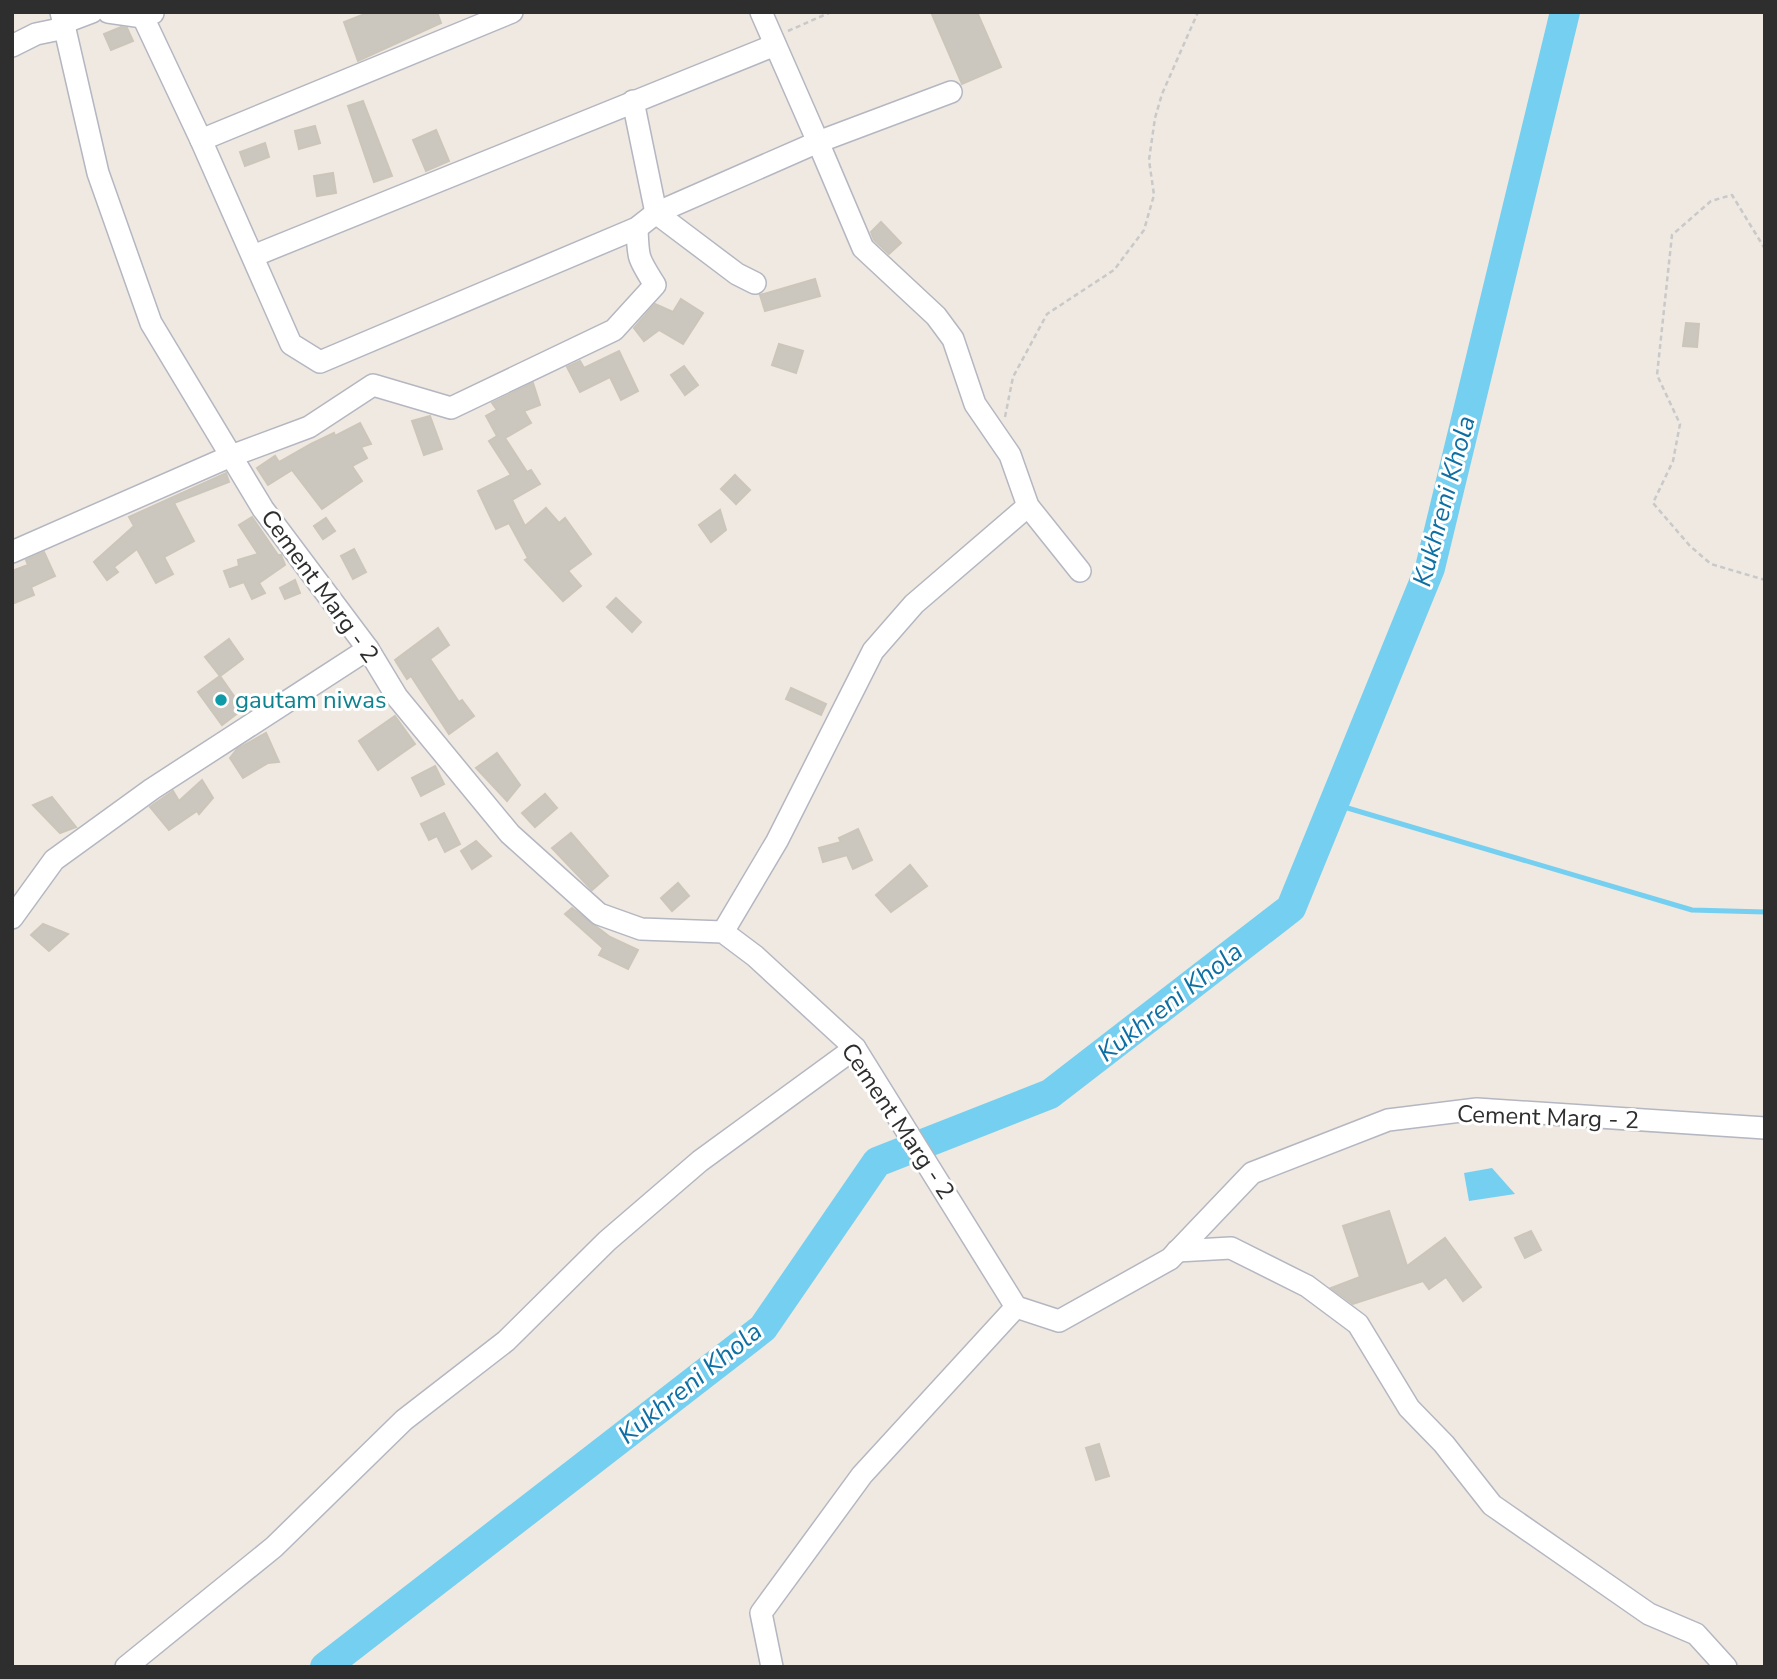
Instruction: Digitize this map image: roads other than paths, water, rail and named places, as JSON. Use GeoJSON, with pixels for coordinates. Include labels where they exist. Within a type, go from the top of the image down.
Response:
{"type":"FeatureCollection","features":[{"type":"Feature","properties":{"kind":"street"},"geometry":{"type":"LineString","coordinates":[[12,46],[63,21],[92,12]]}},
{"type":"Feature","properties":{"kind":"street"},"geometry":{"type":"LineString","coordinates":[[108,12],[149,15],[291,344],[320,362],[637,228],[656,213],[818,142],[951,92]]}},
{"type":"Feature","properties":{"kind":"street"},"geometry":{"type":"LineString","coordinates":[[201,140],[512,12]]}},
{"type":"Feature","properties":{"kind":"street"},"geometry":{"type":"LineString","coordinates":[[761,12],[863,248],[936,316],[953,339],[975,404],[1010,455],[1028,506],[1080,571]]}},
{"type":"Feature","properties":{"kind":"street","name":"Cement Marg - 2"},"geometry":{"type":"LineString","coordinates":[[63,21],[98,173],[151,323],[263,509],[368,649],[397,697],[510,834],[599,915],[642,929],[723,932],[755,956],[855,1048],[1017,1307],[1059,1321],[1170,1259],[1252,1173],[1388,1120],[1477,1109],[1765,1128]]}},
{"type":"Feature","properties":{"kind":"street"},"geometry":{"type":"LineString","coordinates":[[253,256],[774,41]]}},
{"type":"Feature","properties":{"kind":"street"},"geometry":{"type":"LineString","coordinates":[[633,101],[656,213],[737,274],[755,283]]}},
{"type":"Feature","properties":{"kind":"street"},"geometry":{"type":"LineString","coordinates":[[12,552],[231,456],[309,427],[373,385],[451,408],[614,330],[655,285],[639,260],[636,250],[637,228]]}},
{"type":"Feature","properties":{"kind":"street"},"geometry":{"type":"LineString","coordinates":[[723,932],[777,841],[873,652],[914,604],[1028,506]]}},
{"type":"Feature","properties":{"kind":"street"},"geometry":{"type":"LineString","coordinates":[[12,918],[54,860],[152,789],[368,649]]}},
{"type":"Feature","properties":{"kind":"street"},"geometry":{"type":"LineString","coordinates":[[127,1667],[274,1547],[404,1420],[506,1341],[607,1241],[669,1188],[855,1048]]}},
{"type":"Feature","properties":{"kind":"street"},"geometry":{"type":"LineString","coordinates":[[1177,1251],[1231,1248],[1307,1286],[1358,1324],[1409,1408],[1444,1444],[1492,1505],[1649,1614],[1696,1634],[1726,1667]]}},
{"type":"Feature","properties":{"kind":"street"},"geometry":{"type":"LineString","coordinates":[[772,1667],[761,1613],[862,1475],[1017,1307]]}},
{"type":"Feature","properties":{"kind":"water"},"geometry":{"type":"Polygon","coordinates":[[[1492,1168],[1515,1194],[1469,1201],[1464,1173],[1492,1168]]]}},
{"type":"Feature","properties":{"kind":"waterway","name":"Kukhreni Khola"},"geometry":{"type":"LineString","coordinates":[[325,1667],[763,1328],[877,1162],[1050,1094],[1291,908],[1430,568],[1565,12]]}},
{"type":"Feature","properties":{"kind":"waterway"},"geometry":{"type":"LineString","coordinates":[[1334,804],[1692,910],[1765,912]]}},
{"type":"Feature","properties":{"kind":"place","name":"gautam niwas"},"geometry":{"type":"Point","coordinates":[221,700]}}]}
